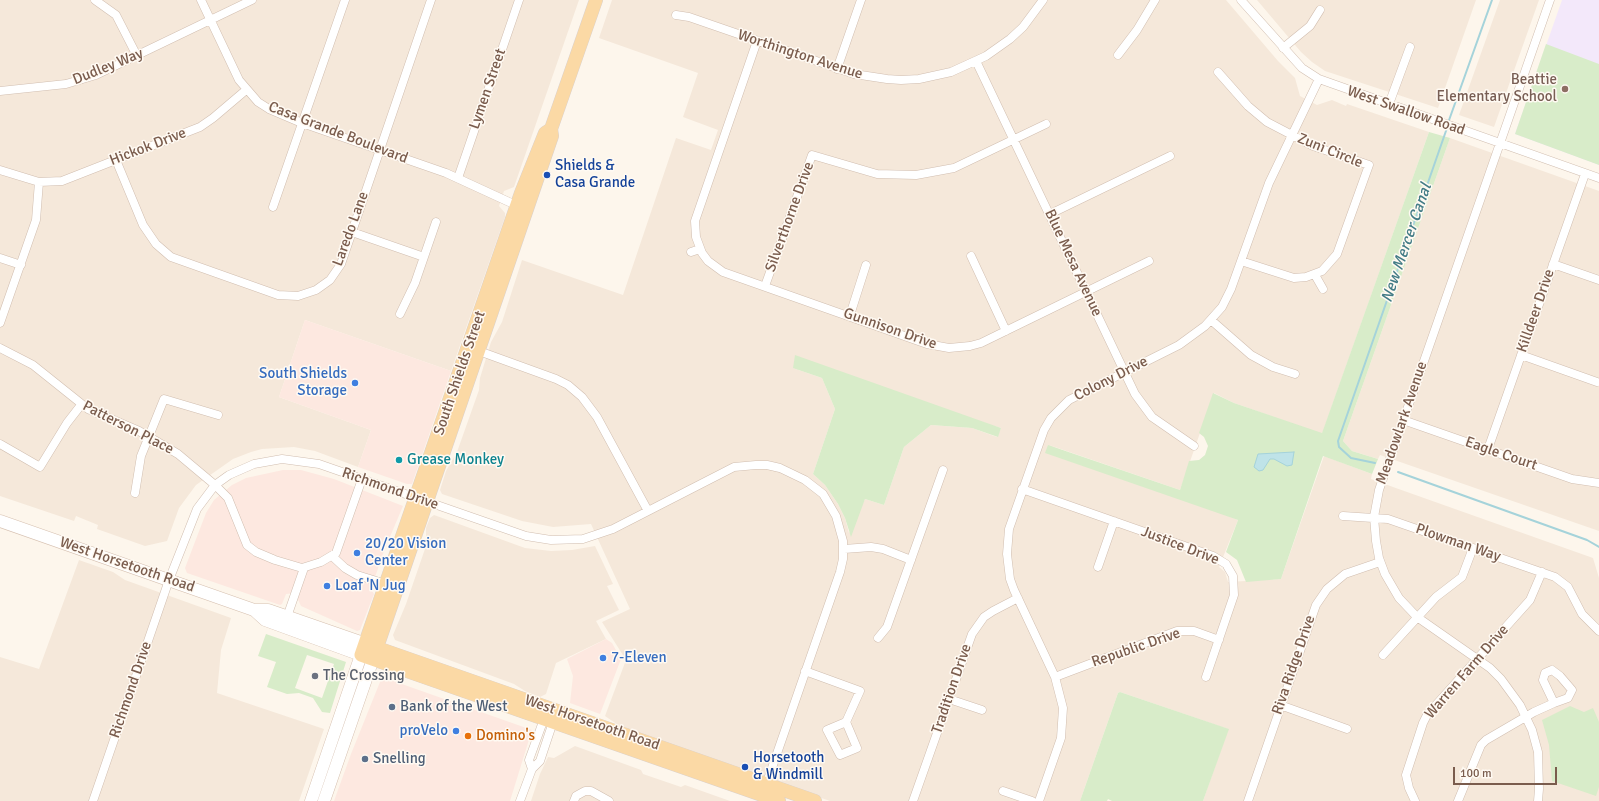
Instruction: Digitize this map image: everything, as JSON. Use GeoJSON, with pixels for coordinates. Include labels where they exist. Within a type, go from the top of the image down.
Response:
{"type":"FeatureCollection","features":[{"type":"Feature","properties":{"kind":"main road","name":"South Shields Street"},"geometry":{"type":"LineString","coordinates":[[311,801],[369,652],[522,208],[545,133],[551,129],[596,0]]}},
{"type":"Feature","properties":{"kind":"main road","name":"South Shields Street"},"geometry":{"type":"LineString","coordinates":[[324,801],[369,652],[386,584],[422,500]]}},
{"type":"Feature","properties":{"kind":"main road","name":"West Horsetooth Road"},"geometry":{"type":"LineString","coordinates":[[0,521],[254,610],[268,610],[369,652]]}},
{"type":"Feature","properties":{"kind":"main road","name":"West Horsetooth Road"},"geometry":{"type":"LineString","coordinates":[[254,610],[265,620],[369,652],[764,790],[815,801]]}},
{"type":"Feature","properties":{"kind":"main road","name":"West Horsetooth Road"},"geometry":{"type":"LineString","coordinates":[[764,790],[779,801]]}},
{"type":"Feature","properties":{"kind":"street"},"geometry":{"type":"LineString","coordinates":[[95,0],[116,15],[137,56]]}},
{"type":"Feature","properties":{"kind":"street","name":"Casa Grande Boulevard"},"geometry":{"type":"LineString","coordinates":[[200,0],[239,80],[246,90],[269,109],[302,123],[458,178],[522,208]]}},
{"type":"Feature","properties":{"kind":"street","name":"Dudley Way"},"geometry":{"type":"LineString","coordinates":[[0,91],[82,81],[211,21],[252,0]]}},
{"type":"Feature","properties":{"kind":"street"},"geometry":{"type":"LineString","coordinates":[[273,207],[345,0]]}},
{"type":"Feature","properties":{"kind":"street","name":"Laredo Lane"},"geometry":{"type":"LineString","coordinates":[[116,160],[143,225],[149,236],[163,251],[180,261],[273,294],[298,296],[307,294],[322,286],[336,272],[341,264],[431,0]]}},
{"type":"Feature","properties":{"kind":"street","name":"Lymen Street"},"geometry":{"type":"LineString","coordinates":[[458,178],[519,0]]}},
{"type":"Feature","properties":{"kind":"street"},"geometry":{"type":"LineString","coordinates":[[837,69],[861,0]]}},
{"type":"Feature","properties":{"kind":"street","name":"Worthington Avenue"},"geometry":{"type":"LineString","coordinates":[[676,15],[689,17],[837,69],[869,77],[907,80],[945,73],[976,61],[1010,39],[1033,15],[1044,0]]}},
{"type":"Feature","properties":{"kind":"street"},"geometry":{"type":"LineString","coordinates":[[1118,55],[1137,30],[1155,0]]}},
{"type":"Feature","properties":{"kind":"street","name":"West Swallow Road"},"geometry":{"type":"LineString","coordinates":[[1241,0],[1302,68],[1319,79],[1599,178]]}},
{"type":"Feature","properties":{"kind":"street","name":"Meadowlark Avenue"},"geometry":{"type":"LineString","coordinates":[[1538,801],[1538,752],[1526,717],[1512,693],[1501,679],[1479,659],[1417,617],[1395,592],[1380,562],[1374,517],[1379,490],[1550,0]]}},
{"type":"Feature","properties":{"kind":"street"},"geometry":{"type":"LineString","coordinates":[[1283,48],[1310,26],[1320,10]]}},
{"type":"Feature","properties":{"kind":"street","name":"Gunnison Drive"},"geometry":{"type":"LineString","coordinates":[[757,41],[697,214],[695,231],[700,249],[708,261],[723,272],[927,344],[949,348],[970,346],[1006,331],[1149,261]]}},
{"type":"Feature","properties":{"kind":"street"},"geometry":{"type":"LineString","coordinates":[[1389,104],[1410,47]]}},
{"type":"Feature","properties":{"kind":"street","name":"Blue Mesa Avenue"},"geometry":{"type":"LineString","coordinates":[[976,61],[1135,394],[1152,416],[1194,446]]}},
{"type":"Feature","properties":{"kind":"street","name":"Zuni Circle"},"geometry":{"type":"LineString","coordinates":[[1218,72],[1256,114],[1292,136],[1314,146],[1369,165],[1337,254],[1328,266],[1315,275]]}},
{"type":"Feature","properties":{"kind":"street","name":"Colony Drive"},"geometry":{"type":"LineString","coordinates":[[1039,801],[1059,743],[1063,726],[1061,697],[1054,677],[1010,579],[1006,554],[1009,529],[1044,430],[1060,408],[1081,392],[1179,345],[1211,320],[1226,300],[1269,183],[1319,79]]}},
{"type":"Feature","properties":{"kind":"street","name":"Hickok Drive"},"geometry":{"type":"LineString","coordinates":[[39,182],[62,180],[200,127],[246,90]]}},
{"type":"Feature","properties":{"kind":"street","name":"Silverthorne Drive"},"geometry":{"type":"LineString","coordinates":[[765,286],[812,155],[877,174],[916,175],[954,168],[1046,124]]}},
{"type":"Feature","properties":{"kind":"street"},"geometry":{"type":"LineString","coordinates":[[1050,214],[1170,156]]}},
{"type":"Feature","properties":{"kind":"street"},"geometry":{"type":"LineString","coordinates":[[0,170],[39,182],[36,220],[0,323]]}},
{"type":"Feature","properties":{"kind":"street","name":"Killdeer Drive"},"geometry":{"type":"LineString","coordinates":[[1488,450],[1585,174]]}},
{"type":"Feature","properties":{"kind":"street"},"geometry":{"type":"LineString","coordinates":[[400,314],[424,257],[436,222]]}},
{"type":"Feature","properties":{"kind":"street"},"geometry":{"type":"LineString","coordinates":[[352,232],[424,257]]}},
{"type":"Feature","properties":{"kind":"street"},"geometry":{"type":"LineString","coordinates":[[691,252],[700,249]]}},
{"type":"Feature","properties":{"kind":"street"},"geometry":{"type":"LineString","coordinates":[[971,256],[1006,331]]}},
{"type":"Feature","properties":{"kind":"street"},"geometry":{"type":"LineString","coordinates":[[0,258],[21,265]]}},
{"type":"Feature","properties":{"kind":"street"},"geometry":{"type":"LineString","coordinates":[[1241,261],[1286,277],[1300,278],[1315,275],[1323,289]]}},
{"type":"Feature","properties":{"kind":"street"},"geometry":{"type":"LineString","coordinates":[[1553,264],[1599,280]]}},
{"type":"Feature","properties":{"kind":"street"},"geometry":{"type":"LineString","coordinates":[[850,316],[866,265]]}},
{"type":"Feature","properties":{"kind":"street"},"geometry":{"type":"LineString","coordinates":[[1211,320],[1251,356],[1273,367],[1295,374]]}},
{"type":"Feature","properties":{"kind":"street","name":"Patterson Place"},"geometry":{"type":"LineString","coordinates":[[0,348],[33,364],[81,405],[98,415],[149,436],[178,454],[228,498],[247,545],[256,552],[275,560],[304,568]]}},
{"type":"Feature","properties":{"kind":"street"},"geometry":{"type":"LineString","coordinates":[[473,350],[556,379],[568,385],[582,396],[597,417],[648,511]]}},
{"type":"Feature","properties":{"kind":"street"},"geometry":{"type":"LineString","coordinates":[[1521,355],[1597,382]]}},
{"type":"Feature","properties":{"kind":"street"},"geometry":{"type":"LineString","coordinates":[[135,493],[138,468],[164,399],[218,416]]}},
{"type":"Feature","properties":{"kind":"street"},"geometry":{"type":"LineString","coordinates":[[0,444],[40,467],[81,405]]}},
{"type":"Feature","properties":{"kind":"street","name":"Eagle Court"},"geometry":{"type":"LineString","coordinates":[[1403,420],[1572,479],[1599,483]]}},
{"type":"Feature","properties":{"kind":"street","name":"Richmond Drive"},"geometry":{"type":"LineString","coordinates":[[92,801],[190,522],[204,497],[215,485],[241,469],[261,462],[282,459],[319,464],[526,536],[551,540],[583,539],[599,535],[729,469],[744,465],[767,465],[796,475],[814,486],[823,494],[836,516],[844,549]]}},
{"type":"Feature","properties":{"kind":"street"},"geometry":{"type":"LineString","coordinates":[[878,638],[887,627],[943,470]]}},
{"type":"Feature","properties":{"kind":"street"},"geometry":{"type":"LineString","coordinates":[[287,617],[304,568],[332,556],[336,553],[341,544],[362,479]]}},
{"type":"Feature","properties":{"kind":"street","name":"Justice Drive"},"geometry":{"type":"LineString","coordinates":[[1022,489],[1213,556],[1226,564],[1233,576],[1235,590],[1206,677]]}},
{"type":"Feature","properties":{"kind":"street","name":"Plowman Way"},"geometry":{"type":"LineString","coordinates":[[1344,516],[1388,519],[1542,572],[1562,582],[1568,587],[1582,614],[1599,631]]}},
{"type":"Feature","properties":{"kind":"street"},"geometry":{"type":"LineString","coordinates":[[1098,567],[1114,521]]}},
{"type":"Feature","properties":{"kind":"street"},"geometry":{"type":"LineString","coordinates":[[764,790],[840,572],[844,549],[871,547],[883,549],[911,560]]}},
{"type":"Feature","properties":{"kind":"street"},"geometry":{"type":"LineString","coordinates":[[1383,655],[1436,597],[1462,577],[1473,548]]}},
{"type":"Feature","properties":{"kind":"street"},"geometry":{"type":"LineString","coordinates":[[332,556],[357,575],[386,584]]}},
{"type":"Feature","properties":{"kind":"street","name":"Riva Ridge Drive"},"geometry":{"type":"LineString","coordinates":[[1248,801],[1312,613],[1321,596],[1345,574],[1380,562]]}},
{"type":"Feature","properties":{"kind":"street","name":"Warren Farm Drive"},"geometry":{"type":"LineString","coordinates":[[1415,801],[1408,788],[1406,775],[1423,723],[1427,716],[1530,600],[1542,572]]}},
{"type":"Feature","properties":{"kind":"street","name":"Tradition Drive"},"geometry":{"type":"LineString","coordinates":[[913,801],[968,642],[977,625],[993,611],[1018,598]]}},
{"type":"Feature","properties":{"kind":"street","name":"Republic Drive"},"geometry":{"type":"LineString","coordinates":[[1054,677],[1177,631],[1194,631],[1219,640]]}},
{"type":"Feature","properties":{"kind":"street"},"geometry":{"type":"LineString","coordinates":[[805,671],[860,691],[846,722]]}},
{"type":"Feature","properties":{"kind":"street"},"geometry":{"type":"LineString","coordinates":[[948,699],[982,710]]}},
{"type":"Feature","properties":{"kind":"street"},"geometry":{"type":"LineString","coordinates":[[1458,801],[1481,745],[1486,740],[1554,703]]}},
{"type":"Feature","properties":{"kind":"street"},"geometry":{"type":"LineString","coordinates":[[1280,705],[1347,728]]}},
{"type":"Feature","properties":{"kind":"street"},"geometry":{"type":"LineString","coordinates":[[520,801],[532,769],[529,760],[551,715]]}},
{"type":"Feature","properties":{"kind":"street"},"geometry":{"type":"LineString","coordinates":[[574,801],[576,796],[585,791],[591,791],[609,801]]}},
{"type":"Feature","properties":{"kind":"street"},"geometry":{"type":"LineString","coordinates":[[1003,791],[1032,801]]}},
{"type":"Feature","properties":{"kind":"shaded area"},"geometry":{"type":"Polygon","coordinates":[[[0,0],[579,0],[514,187],[504,191],[499,206],[505,213],[505,217],[451,371],[305,320],[279,397],[371,430],[358,467],[315,451],[294,447],[262,449],[251,452],[233,459],[196,485],[179,508],[167,541],[145,546],[97,529],[98,525],[76,516],[74,521],[0,496],[0,0]]]}},
{"type":"Feature","properties":{"kind":"shaded area"},"geometry":{"type":"Polygon","coordinates":[[[612,0],[1226,0],[1278,61],[1295,78],[1300,96],[1317,105],[1332,100],[1346,106],[1347,104],[1429,132],[1322,434],[1234,403],[1214,393],[1180,490],[1049,445],[1238,520],[1219,567],[1225,572],[1228,582],[1281,579],[1324,456],[1372,474],[1371,479],[1593,558],[1599,578],[1599,801],[1203,801],[1228,729],[1120,692],[1118,693],[1080,801],[830,801],[624,729],[605,716],[626,660],[602,622],[630,609],[591,524],[553,527],[522,521],[442,494],[440,490],[446,471],[457,452],[479,390],[480,378],[491,342],[502,322],[522,260],[623,295],[676,138],[711,150],[718,130],[683,117],[698,73],[599,38],[612,0]],[[793,368],[822,378],[835,409],[813,474],[825,485],[838,504],[845,518],[849,533],[865,499],[884,505],[904,447],[931,425],[972,428],[997,437],[1001,428],[793,368]]]}},
{"type":"Feature","properties":{"kind":"shaded area"},"geometry":{"type":"Polygon","coordinates":[[[1257,0],[1476,0],[1438,108],[1325,71],[1301,52],[1257,0]]]}},
{"type":"Feature","properties":{"kind":"shaded area"},"geometry":{"type":"Polygon","coordinates":[[[1500,0],[1539,0],[1494,127],[1459,115],[1500,0]]]}},
{"type":"Feature","properties":{"kind":"shaded area","name":"Beattie Elementary School"},"geometry":{"type":"Polygon","coordinates":[[[1562,0],[1599,0],[1599,165],[1515,134],[1562,0]]]}},
{"type":"Feature","properties":{"kind":"shaded area"},"geometry":{"type":"Polygon","coordinates":[[[1450,138],[1599,191],[1599,531],[1380,455],[1378,459],[1352,451],[1343,441],[1450,138]]]}},
{"type":"Feature","properties":{"kind":"shaded area"},"geometry":{"type":"Polygon","coordinates":[[[305,320],[451,371],[412,484],[407,484],[358,467],[371,430],[279,397],[305,320]]]}},
{"type":"Feature","properties":{"kind":"shaded area"},"geometry":{"type":"Polygon","coordinates":[[[283,470],[301,470],[334,479],[403,506],[384,551],[371,589],[374,594],[360,630],[357,631],[301,606],[295,593],[286,594],[282,604],[280,605],[187,573],[185,568],[206,513],[214,500],[232,485],[246,478],[283,470]]]}},
{"type":"Feature","properties":{"kind":"shaded area"},"geometry":{"type":"Polygon","coordinates":[[[434,515],[525,548],[551,551],[572,550],[595,546],[613,584],[607,586],[619,610],[596,621],[606,639],[556,663],[546,694],[540,697],[525,691],[514,684],[395,640],[393,635],[406,604],[426,546],[426,528],[430,518],[434,515]]]}},
{"type":"Feature","properties":{"kind":"shaded area"},"geometry":{"type":"Polygon","coordinates":[[[79,560],[113,572],[125,580],[231,618],[221,650],[217,693],[324,729],[299,801],[0,801],[0,657],[39,669],[79,560]]]}},
{"type":"Feature","properties":{"kind":"shaded area"},"geometry":{"type":"Polygon","coordinates":[[[606,639],[612,643],[621,659],[600,714],[570,703],[573,676],[567,659],[606,639]]]}},
{"type":"Feature","properties":{"kind":"shaded area"},"geometry":{"type":"Polygon","coordinates":[[[382,677],[532,730],[510,801],[334,801],[382,677]]]}},
{"type":"Feature","properties":{"kind":"shaded area"},"geometry":{"type":"Polygon","coordinates":[[[575,746],[641,770],[643,774],[681,787],[685,785],[730,801],[531,801],[540,774],[548,757],[554,758],[575,746]]]}},
{"type":"Feature","properties":{"kind":"green space","name":"Beattie Elementary School"},"geometry":{"type":"Polygon","coordinates":[[[1546,44],[1599,64],[1599,165],[1515,134],[1546,44]]]}},
{"type":"Feature","properties":{"kind":"green space"},"geometry":{"type":"Polygon","coordinates":[[[1429,132],[1450,138],[1343,441],[1352,451],[1378,459],[1372,474],[1323,456],[1281,579],[1246,582],[1237,560],[1226,552],[1238,520],[1045,453],[1048,445],[1180,490],[1189,461],[1199,460],[1205,455],[1208,446],[1204,437],[1199,433],[1213,393],[1234,403],[1322,433],[1429,132]]]}},
{"type":"Feature","properties":{"kind":"green space"},"geometry":{"type":"Polygon","coordinates":[[[795,355],[1001,428],[998,437],[972,428],[931,425],[904,447],[884,505],[865,499],[851,537],[845,518],[838,504],[825,485],[813,474],[835,409],[822,378],[793,368],[795,355]]]}},
{"type":"Feature","properties":{"kind":"green space"},"geometry":{"type":"Polygon","coordinates":[[[266,634],[346,662],[330,713],[322,712],[313,698],[299,693],[287,694],[267,687],[276,662],[258,656],[266,634]],[[307,655],[295,688],[322,698],[334,664],[307,655]]]}},
{"type":"Feature","properties":{"kind":"green space"},"geometry":{"type":"Polygon","coordinates":[[[1120,692],[1229,729],[1203,801],[1112,801],[1108,799],[1107,801],[1080,801],[1118,693],[1120,692]]]}},
{"type":"Feature","properties":{"kind":"green space"},"geometry":{"type":"Polygon","coordinates":[[[1570,706],[1584,712],[1593,708],[1599,722],[1599,787],[1596,796],[1552,781],[1549,745],[1542,720],[1570,706]]]}},
{"type":"Feature","properties":{"kind":"water"},"geometry":{"type":"Polygon","coordinates":[[[1294,452],[1292,465],[1287,466],[1274,459],[1270,459],[1263,470],[1259,471],[1254,467],[1258,454],[1294,452]]]}},
{"type":"Feature","properties":{"kind":"waterway","name":"New Mercer Canal"},"geometry":{"type":"LineString","coordinates":[[1448,123],[1492,0]]}},
{"type":"Feature","properties":{"kind":"waterway","name":"New Mercer Canal"},"geometry":{"type":"LineString","coordinates":[[1375,463],[1351,458],[1339,447],[1338,441],[1447,128]]}},
{"type":"Feature","properties":{"kind":"waterway","name":"New Mercer Canal"},"geometry":{"type":"LineString","coordinates":[[1398,472],[1587,540],[1599,547]]}},
{"type":"Feature","properties":{"kind":"place","name":"Beattie Elementary School"},"geometry":{"type":"Point","coordinates":[1565,89]}},
{"type":"Feature","properties":{"kind":"place","name":"Shields & Casa Grande"},"geometry":{"type":"Point","coordinates":[547,175]}},
{"type":"Feature","properties":{"kind":"place","name":"South Shields Storage"},"geometry":{"type":"Point","coordinates":[355,383]}},
{"type":"Feature","properties":{"kind":"place","name":"Grease Monkey"},"geometry":{"type":"Point","coordinates":[399,460]}},
{"type":"Feature","properties":{"kind":"place","name":"20/20 Vision Center"},"geometry":{"type":"Point","coordinates":[357,553]}},
{"type":"Feature","properties":{"kind":"place","name":"Loaf 'N Jug"},"geometry":{"type":"Point","coordinates":[327,586]}},
{"type":"Feature","properties":{"kind":"place","name":"7-Eleven"},"geometry":{"type":"Point","coordinates":[603,658]}},
{"type":"Feature","properties":{"kind":"place","name":"The Crossing"},"geometry":{"type":"Point","coordinates":[315,676]}},
{"type":"Feature","properties":{"kind":"place","name":"Bank of the West"},"geometry":{"type":"Point","coordinates":[392,707]}},
{"type":"Feature","properties":{"kind":"place","name":"proVelo"},"geometry":{"type":"Point","coordinates":[456,731]}},
{"type":"Feature","properties":{"kind":"place","name":"Domino's"},"geometry":{"type":"Point","coordinates":[468,736]}},
{"type":"Feature","properties":{"kind":"place","name":"Snelling"},"geometry":{"type":"Point","coordinates":[365,759]}},
{"type":"Feature","properties":{"kind":"place","name":"Horsetooth & Windmill"},"geometry":{"type":"Point","coordinates":[745,767]}}]}
